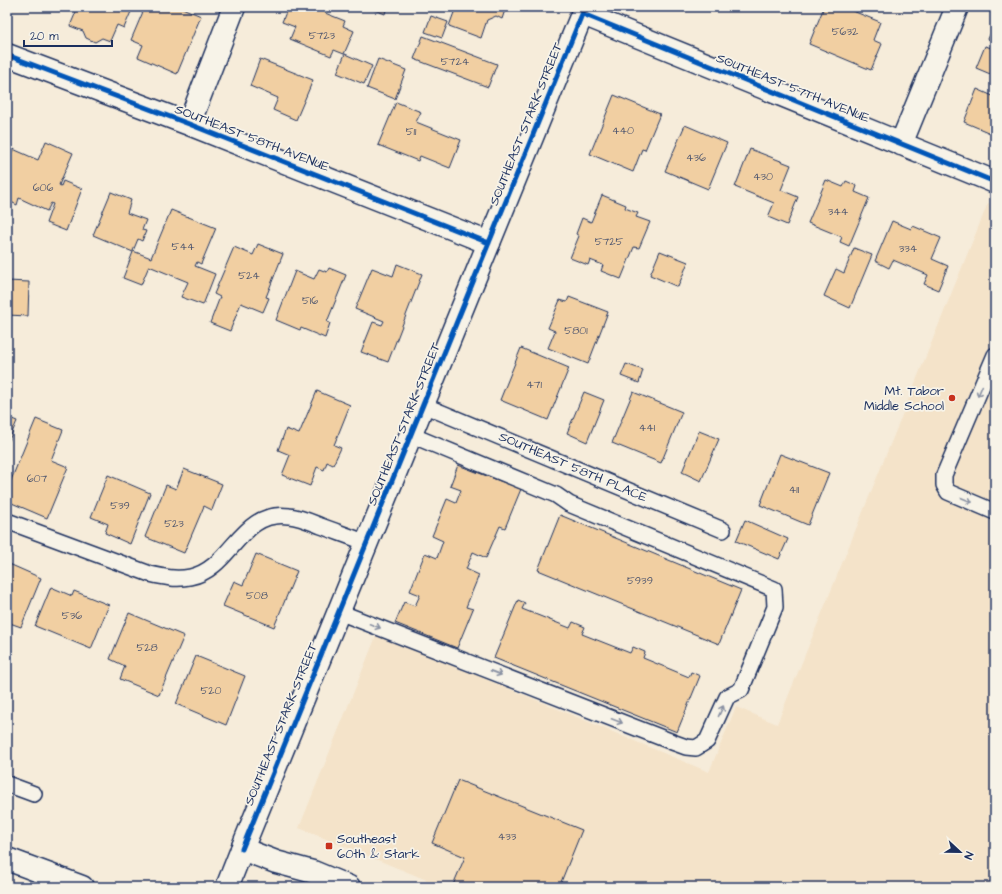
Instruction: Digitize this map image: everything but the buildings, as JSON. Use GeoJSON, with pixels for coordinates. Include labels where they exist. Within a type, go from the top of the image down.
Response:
{"type":"FeatureCollection","features":[{"type":"Feature","properties":{"kind":"street"},"geometry":{"type":"LineString","coordinates":[[188,124],[234,7]]}},
{"type":"Feature","properties":{"kind":"street"},"geometry":{"type":"LineString","coordinates":[[902,144],[957,7]]}},
{"type":"Feature","properties":{"kind":"street","name":"SOUTHEAST 57TH AVENUE"},"geometry":{"type":"LineString","coordinates":[[584,10],[995,182]]}},
{"type":"Feature","properties":{"kind":"street","name":"SOUTHEAST STARK STREET"},"geometry":{"type":"LineString","coordinates":[[227,887],[584,10]]}},
{"type":"Feature","properties":{"kind":"street","name":"SOUTHEAST 58TH AVENUE"},"geometry":{"type":"LineString","coordinates":[[7,54],[489,243]]}},
{"type":"Feature","properties":{"kind":"street"},"geometry":{"type":"LineString","coordinates":[[242,849],[276,862],[313,872],[349,887]]}},
{"type":"Feature","properties":{"kind":"street"},"geometry":{"type":"LineString","coordinates":[[7,859],[82,887]]}},
{"type":"Feature","properties":{"kind":"lane"},"geometry":{"type":"LineString","coordinates":[[995,355],[944,475],[944,485],[948,492],[995,512]]}},
{"type":"Feature","properties":{"kind":"lane","name":"SOUTHEAST 58TH PLACE"},"geometry":{"type":"LineString","coordinates":[[423,405],[723,530]]}},
{"type":"Feature","properties":{"kind":"lane"},"geometry":{"type":"LineString","coordinates":[[339,612],[675,743],[696,748],[707,742],[727,697],[741,690],[775,607],[774,590],[569,504],[556,495],[411,435]]}},
{"type":"Feature","properties":{"kind":"lane"},"geometry":{"type":"LineString","coordinates":[[7,521],[150,574],[171,578],[190,577],[203,573],[218,563],[246,530],[261,520],[275,516],[289,515],[304,519],[367,543]]}},
{"type":"Feature","properties":{"kind":"lane"},"geometry":{"type":"LineString","coordinates":[[7,784],[34,794]]}},
{"type":"Feature","properties":{"kind":"shaded area","name":"Mt. Tabor Middle School"},"geometry":{"type":"Polygon","coordinates":[[[988,203],[995,206],[995,887],[444,887],[299,828],[377,634],[709,772],[736,707],[777,724],[988,203]]]}},
{"type":"Feature","properties":{"kind":"cycle path"},"geometry":{"type":"LineString","coordinates":[[242,849],[585,7]]}},
{"type":"Feature","properties":{"kind":"cycle path"},"geometry":{"type":"LineString","coordinates":[[583,14],[995,182]]}},
{"type":"Feature","properties":{"kind":"cycle path"},"geometry":{"type":"LineString","coordinates":[[7,55],[189,124],[489,243]]}},
{"type":"Feature","properties":{"kind":"place","name":"Mt. Tabor Middle School"},"geometry":{"type":"Point","coordinates":[952,398]}},
{"type":"Feature","properties":{"kind":"place","name":"Southeast 60th & Stark"},"geometry":{"type":"Point","coordinates":[329,846]}}]}
